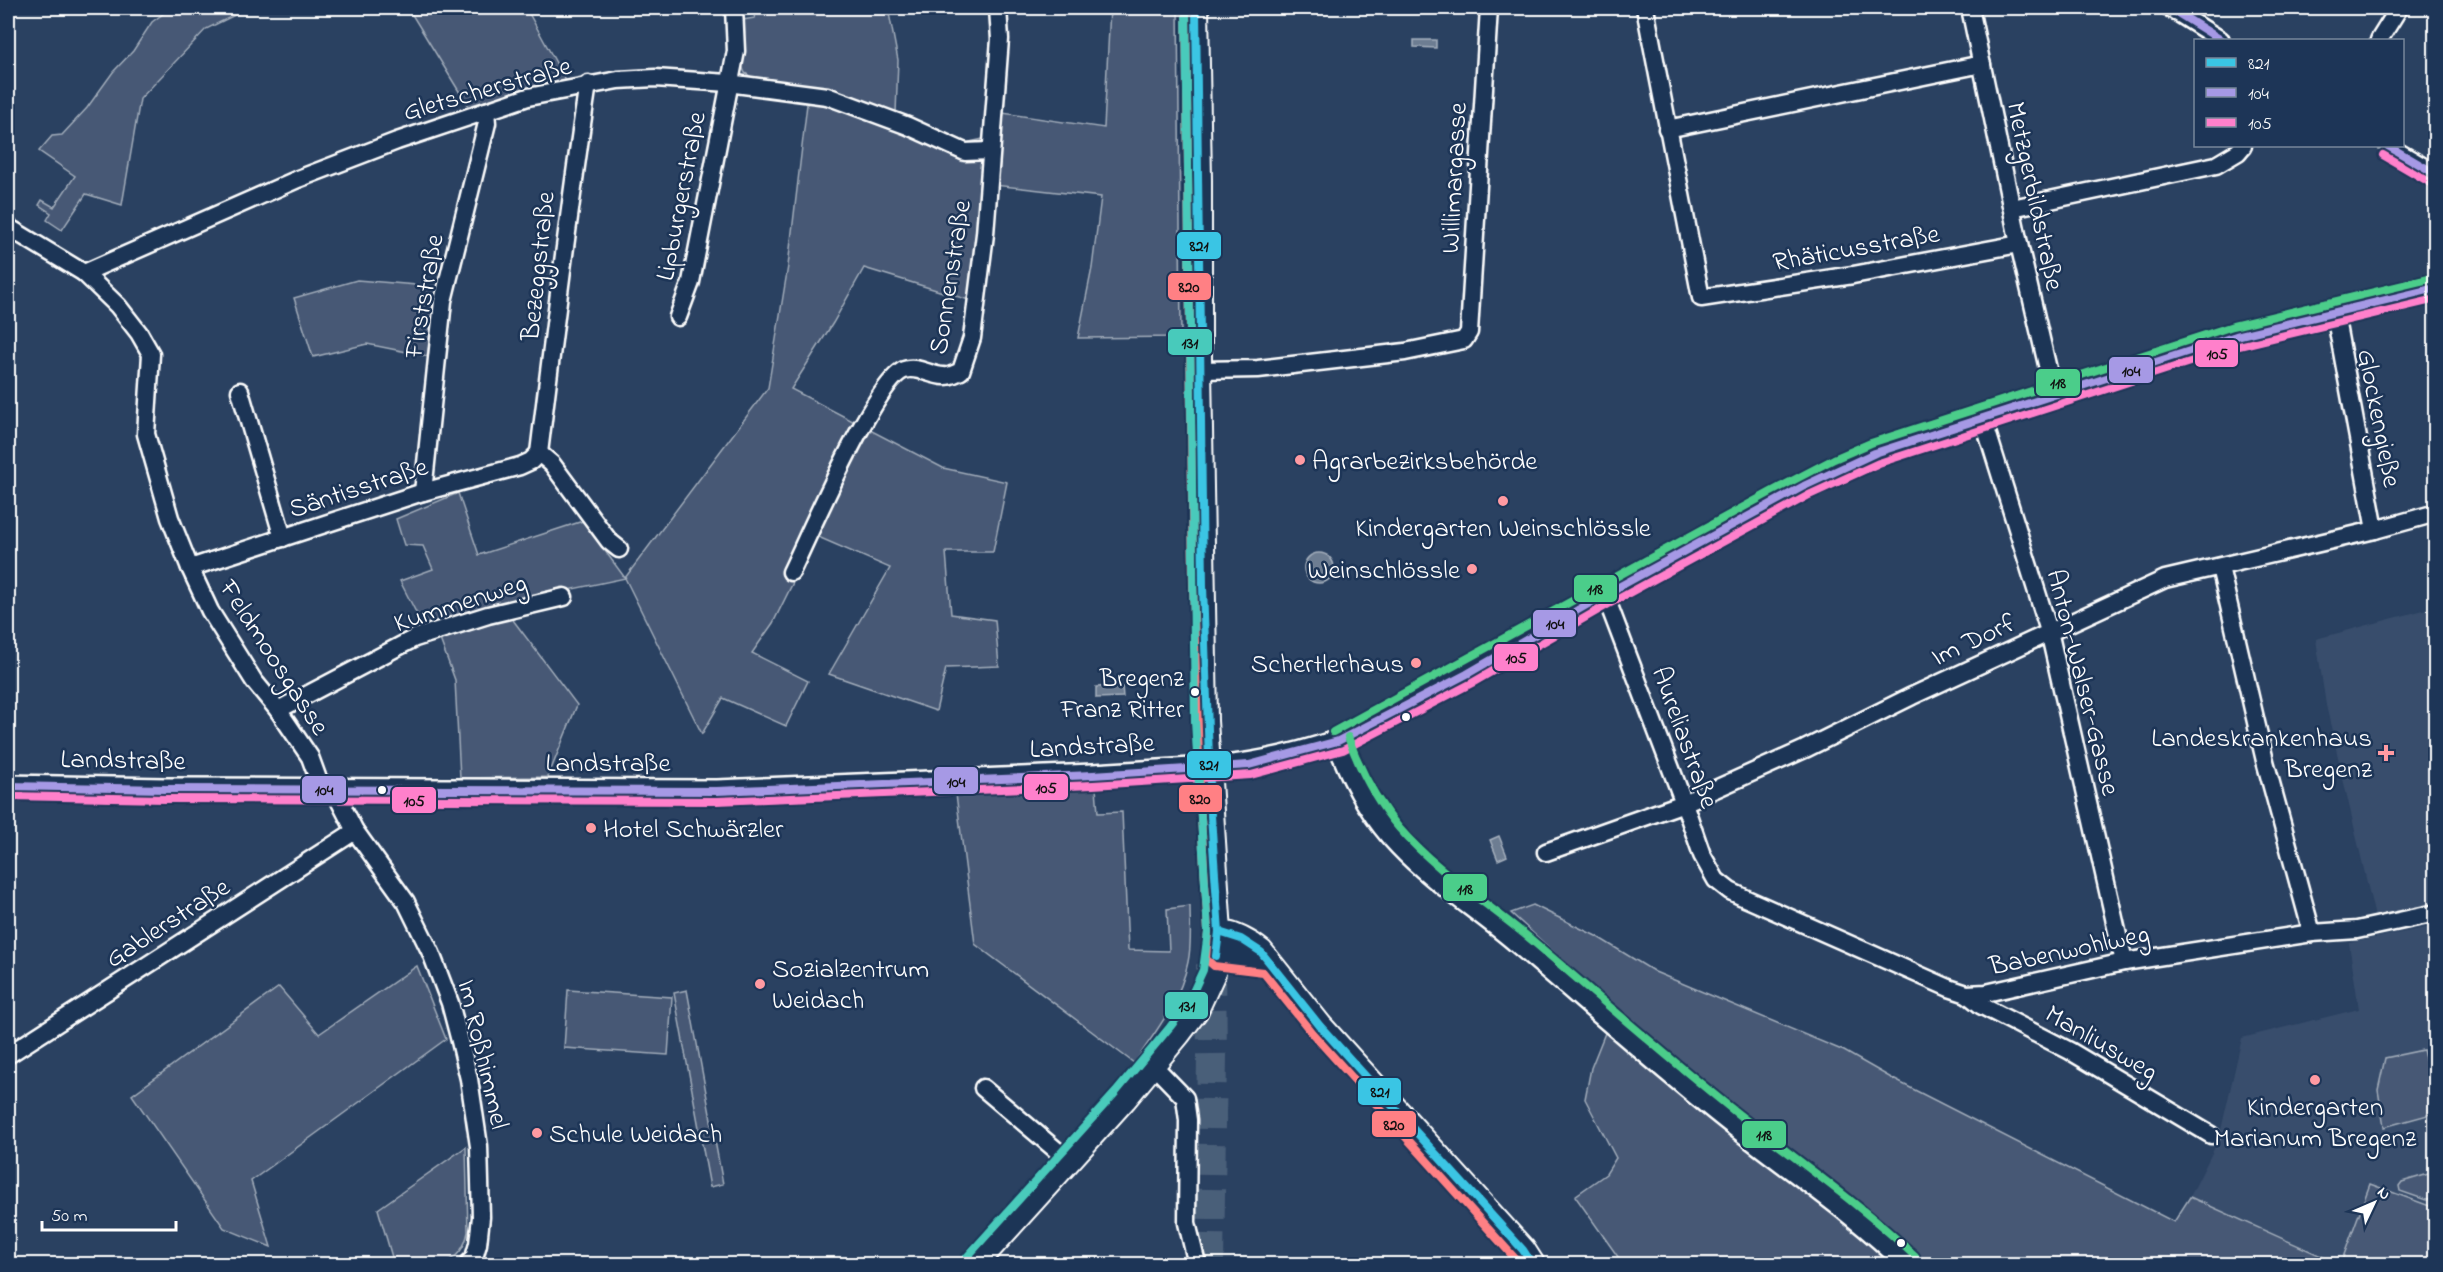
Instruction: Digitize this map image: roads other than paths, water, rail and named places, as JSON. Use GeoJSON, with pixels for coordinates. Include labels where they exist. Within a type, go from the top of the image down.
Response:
{"type":"FeatureCollection","features":[{"type":"Feature","properties":{"kind":"main road"},"geometry":{"type":"LineString","coordinates":[[983,1261],[1068,1160],[1153,1065],[1196,1010],[1209,983],[1216,956],[1219,932],[1205,721],[1196,8]]}},
{"type":"Feature","properties":{"kind":"main road"},"geometry":{"type":"LineString","coordinates":[[1219,932],[1233,935],[1251,944],[1268,962],[1320,1026],[1523,1250],[1532,1264]]}},
{"type":"Feature","properties":{"kind":"main road"},"geometry":{"type":"LineString","coordinates":[[1216,956],[1268,962]]}},
{"type":"Feature","properties":{"kind":"street","name":"Lipburgerstraße"},"geometry":{"type":"LineString","coordinates":[[678,317],[691,282],[736,51],[734,8]]}},
{"type":"Feature","properties":{"kind":"street","name":"Sonnenstraße"},"geometry":{"type":"LineString","coordinates":[[791,572],[868,414],[891,379],[904,370],[913,369],[946,377],[961,370],[972,338],[985,234],[1000,39],[998,8]]}},
{"type":"Feature","properties":{"kind":"street","name":"Willimargasse"},"geometry":{"type":"LineString","coordinates":[[1199,370],[1258,369],[1405,352],[1454,344],[1464,340],[1469,332],[1489,8]]}},
{"type":"Feature","properties":{"kind":"street"},"geometry":{"type":"LineString","coordinates":[[1645,8],[1667,129],[1982,64]]}},
{"type":"Feature","properties":{"kind":"street","name":"Metzgerbildstraße"},"geometry":{"type":"LineString","coordinates":[[1970,8],[2019,244],[2054,395]]}},
{"type":"Feature","properties":{"kind":"street"},"geometry":{"type":"LineString","coordinates":[[2170,8],[2219,39]]}},
{"type":"Feature","properties":{"kind":"street"},"geometry":{"type":"LineString","coordinates":[[2380,39],[2399,8]]}},
{"type":"Feature","properties":{"kind":"street","name":"Gletscherstraße"},"geometry":{"type":"LineString","coordinates":[[84,273],[298,179],[528,97],[588,84],[655,78],[728,83],[827,96],[908,126],[965,152],[990,152]]}},
{"type":"Feature","properties":{"kind":"street","name":"Bezeggstraße"},"geometry":{"type":"LineString","coordinates":[[539,453],[553,355],[570,202],[588,84]]}},
{"type":"Feature","properties":{"kind":"street","name":"Firststraße"},"geometry":{"type":"LineString","coordinates":[[423,492],[443,301],[487,123],[486,111]]}},
{"type":"Feature","properties":{"kind":"street","name":"Rhäticusstraße"},"geometry":{"type":"LineString","coordinates":[[1667,129],[1701,298],[1853,275],[2019,244]]}},
{"type":"Feature","properties":{"kind":"street"},"geometry":{"type":"LineString","coordinates":[[2012,208],[2216,165],[2242,147]]}},
{"type":"Feature","properties":{"kind":"street"},"geometry":{"type":"LineString","coordinates":[[2390,147],[2436,174]]}},
{"type":"Feature","properties":{"kind":"street","name":"Feldmoosgasse"},"geometry":{"type":"LineString","coordinates":[[8,227],[84,273],[118,306],[139,333],[151,354],[146,434],[170,518],[190,568],[216,621],[254,681],[278,710],[310,757],[318,779],[329,790]]}},
{"type":"Feature","properties":{"kind":"street"},"geometry":{"type":"LineString","coordinates":[[1908,1264],[1863,1223],[1678,1080],[1492,920],[1400,846],[1363,797],[1338,741],[1467,674],[1605,595],[1839,468],[1875,453],[2236,336],[2335,315],[2436,288]]}},
{"type":"Feature","properties":{"kind":"street","name":"Glockengieße"},"geometry":{"type":"LineString","coordinates":[[2335,315],[2375,530]]}},
{"type":"Feature","properties":{"kind":"street"},"geometry":{"type":"LineString","coordinates":[[240,391],[283,538]]}},
{"type":"Feature","properties":{"kind":"street","name":"Anton-Walser-Gasse"},"geometry":{"type":"LineString","coordinates":[[1983,419],[2049,631],[2124,962]]}},
{"type":"Feature","properties":{"kind":"street"},"geometry":{"type":"LineString","coordinates":[[539,453],[552,464],[609,541],[619,549]]}},
{"type":"Feature","properties":{"kind":"street","name":"Säntisstraße"},"geometry":{"type":"LineString","coordinates":[[190,568],[423,492],[520,466],[531,461],[539,453]]}},
{"type":"Feature","properties":{"kind":"street","name":"Im Dorf"},"geometry":{"type":"LineString","coordinates":[[1546,852],[1684,803],[1805,749],[2049,631],[2165,579],[2375,530],[2436,513]]}},
{"type":"Feature","properties":{"kind":"street"},"geometry":{"type":"LineString","coordinates":[[2220,567],[2265,761],[2312,933]]}},
{"type":"Feature","properties":{"kind":"street","name":"Aureliastraße"},"geometry":{"type":"LineString","coordinates":[[1605,595],[1702,855],[1716,880],[1730,891]]}},
{"type":"Feature","properties":{"kind":"street","name":"Kummenweg"},"geometry":{"type":"LineString","coordinates":[[278,710],[415,638],[488,615],[564,597]]}},
{"type":"Feature","properties":{"kind":"street","name":"Landstraße"},"geometry":{"type":"LineString","coordinates":[[8,786],[329,790],[759,790],[1093,776],[1249,765],[1338,741]]}},
{"type":"Feature","properties":{"kind":"street","name":"Im Roßhimmel"},"geometry":{"type":"LineString","coordinates":[[329,790],[339,800],[355,831],[406,902],[431,953],[450,1003],[469,1079],[479,1146],[481,1217],[474,1262]]}},
{"type":"Feature","properties":{"kind":"street","name":"Gablerstraße"},"geometry":{"type":"LineString","coordinates":[[8,1055],[355,831]]}},
{"type":"Feature","properties":{"kind":"street","name":"Babenwohlweg"},"geometry":{"type":"LineString","coordinates":[[1730,891],[1967,994],[1986,993],[2124,962],[2312,933],[2357,930],[2436,913]]}},
{"type":"Feature","properties":{"kind":"street","name":"Manliusweg"},"geometry":{"type":"LineString","coordinates":[[1967,994],[1982,1006],[2070,1052],[2211,1135]]}},
{"type":"Feature","properties":{"kind":"street"},"geometry":{"type":"LineString","coordinates":[[1153,1065],[1185,1098],[1188,1120],[1187,1222],[1197,1264]]}},
{"type":"Feature","properties":{"kind":"street"},"geometry":{"type":"LineString","coordinates":[[983,1088],[1068,1160]]}},
{"type":"Feature","properties":{"kind":"tunnel"},"geometry":{"type":"LineString","coordinates":[[1209,1264],[1211,964]]}},
{"type":"Feature","properties":{"kind":"place","name":"Agrarbezirksbehörde"},"geometry":{"type":"Point","coordinates":[1300,460]}},
{"type":"Feature","properties":{"kind":"place","name":"Kindergarten Weinschlössle"},"geometry":{"type":"Point","coordinates":[1503,501]}},
{"type":"Feature","properties":{"kind":"place","name":"Weinschlössle"},"geometry":{"type":"Point","coordinates":[1472,569]}},
{"type":"Feature","properties":{"kind":"place","name":"Schertlerhaus"},"geometry":{"type":"Point","coordinates":[1416,663]}},
{"type":"Feature","properties":{"kind":"place","name":"Bregenz Franz Ritter"},"geometry":{"type":"Point","coordinates":[1195,692]}},
{"type":"Feature","properties":{"kind":"place","name":"Landeskrankenhaus Bregenz"},"geometry":{"type":"Point","coordinates":[2386,753]}},
{"type":"Feature","properties":{"kind":"place","name":"Hotel Schwärzler"},"geometry":{"type":"Point","coordinates":[591,828]}},
{"type":"Feature","properties":{"kind":"place","name":"Sozialzentrum Weidach"},"geometry":{"type":"Point","coordinates":[760,984]}},
{"type":"Feature","properties":{"kind":"place","name":"Kindergarten Marianum Bregenz"},"geometry":{"type":"Point","coordinates":[2315,1080]}},
{"type":"Feature","properties":{"kind":"place","name":"Schule Weidach"},"geometry":{"type":"Point","coordinates":[537,1133]}}]}
